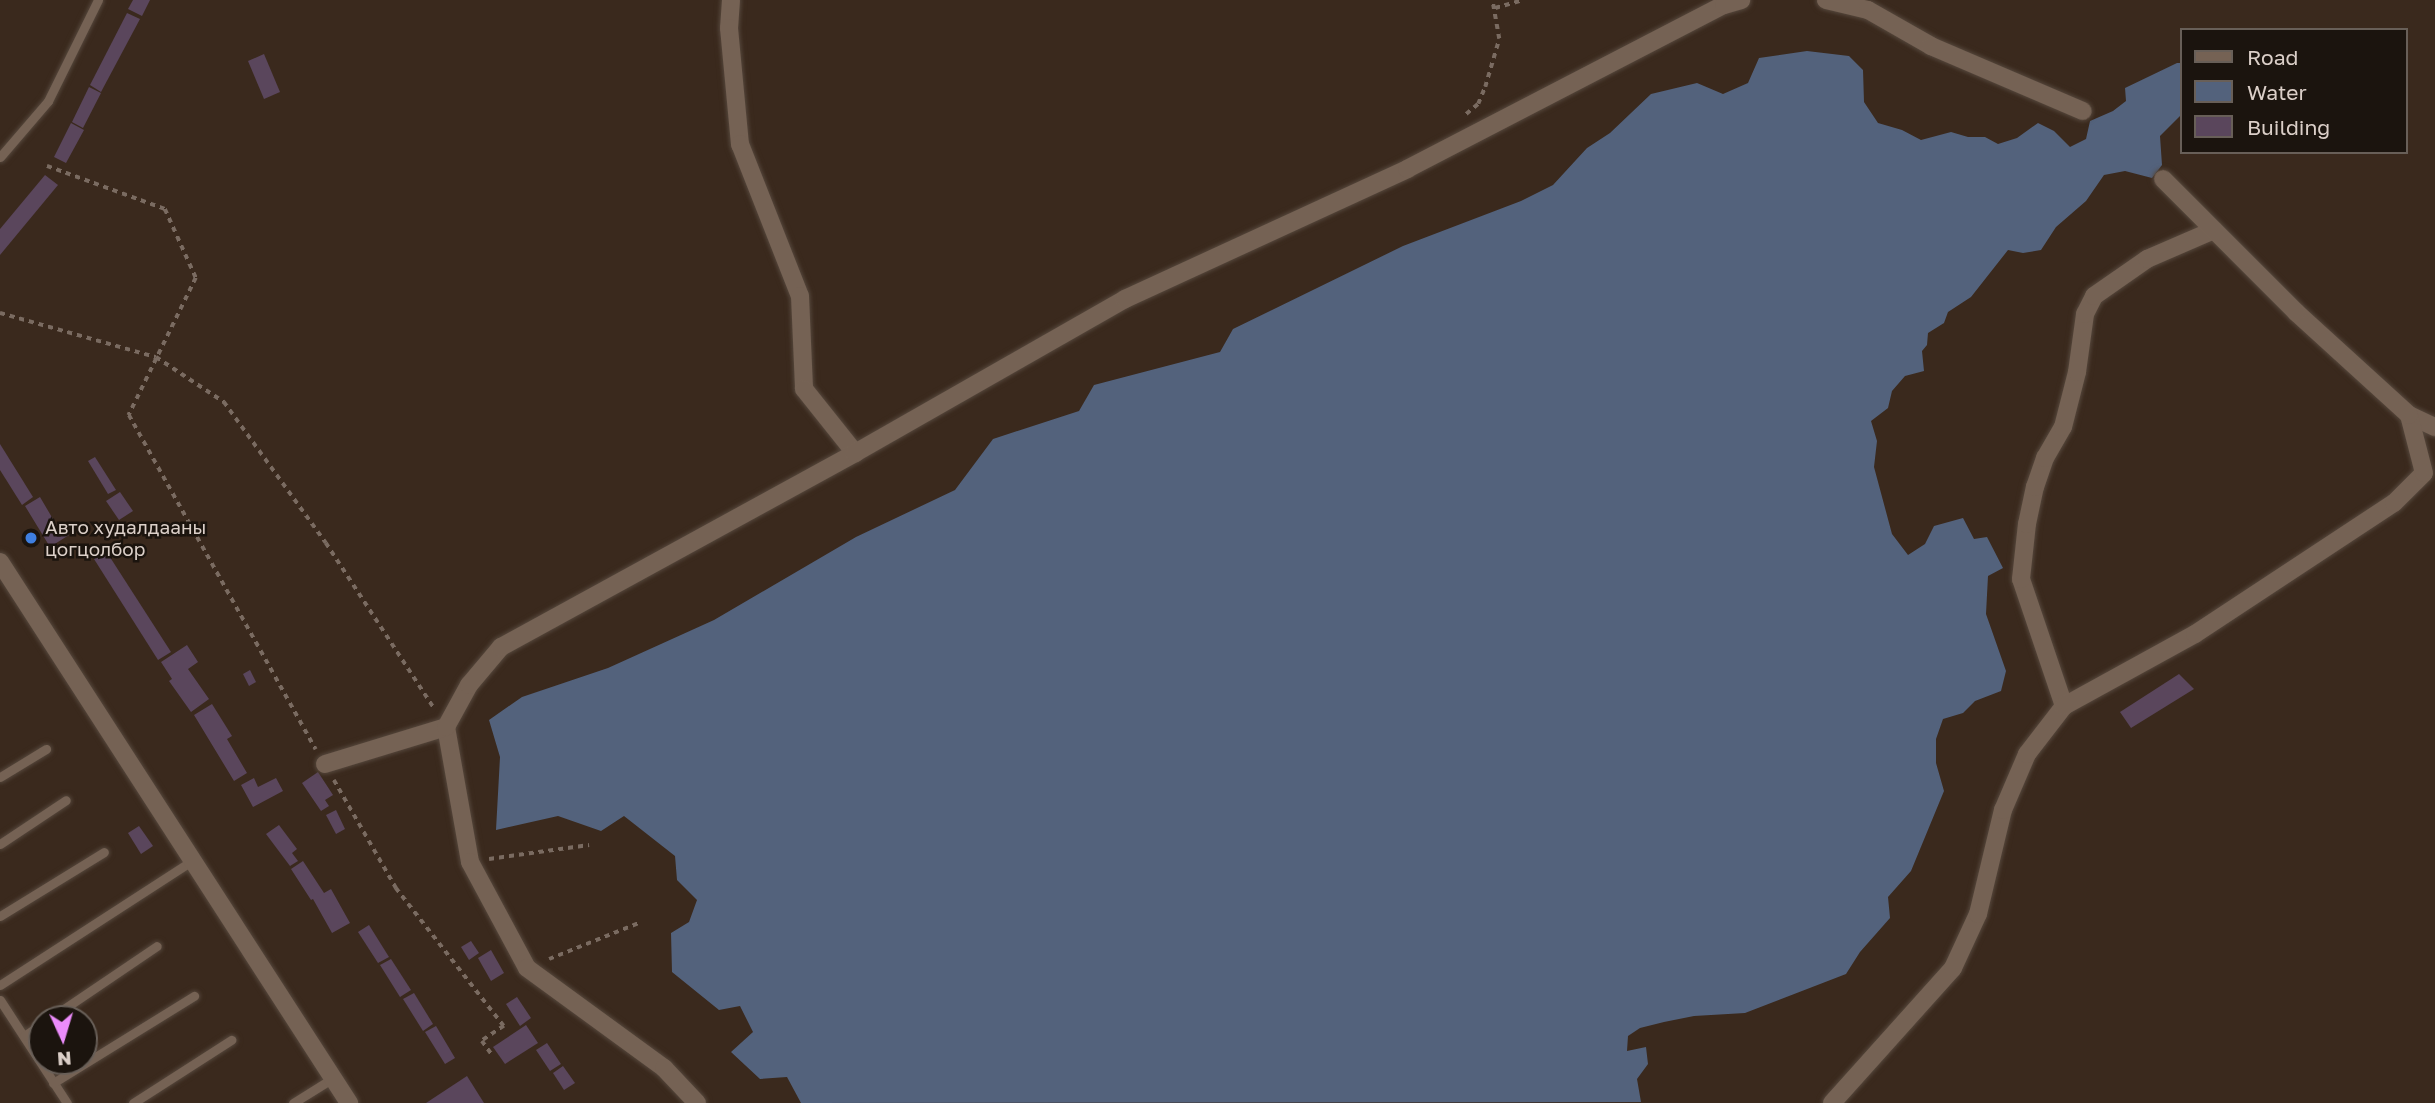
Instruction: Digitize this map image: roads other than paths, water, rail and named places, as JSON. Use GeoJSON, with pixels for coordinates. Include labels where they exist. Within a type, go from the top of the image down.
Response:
{"type":"FeatureCollection","features":[{"type":"Feature","properties":{"kind":"street"},"geometry":{"type":"LineString","coordinates":[[731,0],[729,28],[740,144],[800,296],[804,389],[855,453]]}},
{"type":"Feature","properties":{"kind":"street"},"geometry":{"type":"LineString","coordinates":[[697,1103],[664,1069],[527,968],[470,862],[446,727],[469,685],[501,647],[855,453],[1125,299],[1407,169],[1724,5],[1741,0]]}},
{"type":"Feature","properties":{"kind":"street"},"geometry":{"type":"LineString","coordinates":[[1826,0],[1868,9],[1931,46],[2083,111]]}},
{"type":"Feature","properties":{"kind":"street"},"geometry":{"type":"LineString","coordinates":[[2163,179],[2296,312],[2409,415],[2435,427]]}},
{"type":"Feature","properties":{"kind":"street"},"geometry":{"type":"LineString","coordinates":[[2064,706],[2021,579],[2027,524],[2035,487],[2045,458],[2063,427],[2077,372],[2085,314],[2094,296],[2147,259],[2214,230]]}},
{"type":"Feature","properties":{"kind":"street"},"geometry":{"type":"LineString","coordinates":[[1832,1103],[1953,968],[1978,914],[2003,810],[2027,754],[2064,706],[2195,634],[2395,503],[2430,466],[2409,415]]}},
{"type":"Feature","properties":{"kind":"street"},"geometry":{"type":"LineString","coordinates":[[0,562],[349,1103]]}},
{"type":"Feature","properties":{"kind":"street"},"geometry":{"type":"LineString","coordinates":[[325,764],[446,727]]}},
{"type":"Feature","properties":{"kind":"lane"},"geometry":{"type":"LineString","coordinates":[[0,157],[48,101],[98,0]]}},
{"type":"Feature","properties":{"kind":"lane"},"geometry":{"type":"LineString","coordinates":[[0,777],[46,749]]}},
{"type":"Feature","properties":{"kind":"lane"},"geometry":{"type":"LineString","coordinates":[[0,844],[66,800]]}},
{"type":"Feature","properties":{"kind":"lane"},"geometry":{"type":"LineString","coordinates":[[0,916],[104,852]]}},
{"type":"Feature","properties":{"kind":"lane"},"geometry":{"type":"LineString","coordinates":[[0,985],[193,860]]}},
{"type":"Feature","properties":{"kind":"lane"},"geometry":{"type":"LineString","coordinates":[[70,1005],[157,946]]}},
{"type":"Feature","properties":{"kind":"lane"},"geometry":{"type":"LineString","coordinates":[[54,1083],[194,996]]}},
{"type":"Feature","properties":{"kind":"lane"},"geometry":{"type":"LineString","coordinates":[[0,1000],[66,1103]]}},
{"type":"Feature","properties":{"kind":"lane"},"geometry":{"type":"LineString","coordinates":[[24,1036],[28,1033]]}},
{"type":"Feature","properties":{"kind":"lane"},"geometry":{"type":"LineString","coordinates":[[133,1103],[231,1040]]}},
{"type":"Feature","properties":{"kind":"lane"},"geometry":{"type":"LineString","coordinates":[[293,1103],[333,1078]]}},
{"type":"Feature","properties":{"kind":"water"},"geometry":{"type":"Polygon","coordinates":[[[1807,51],[1849,56],[1863,70],[1864,102],[1878,123],[1902,130],[1921,140],[1951,132],[1968,137],[1985,137],[1998,144],[2017,138],[2038,123],[2054,131],[2070,147],[2086,139],[2090,121],[2113,111],[2126,101],[2125,88],[2177,63],[2180,63],[2180,116],[2160,136],[2162,165],[2152,178],[2125,171],[2104,175],[2086,201],[2056,227],[2041,250],[2023,253],[2008,250],[1971,297],[1948,312],[1944,323],[1928,333],[1927,345],[1922,351],[1924,371],[1905,376],[1892,391],[1888,408],[1871,421],[1877,441],[1874,467],[1892,534],[1908,555],[1925,544],[1934,526],[1963,518],[1974,539],[1987,537],[2003,568],[1988,576],[1986,614],[2006,671],[2001,691],[1975,701],[1963,713],[1943,719],[1936,739],[1936,763],[1944,791],[1911,871],[1888,897],[1890,918],[1860,952],[1846,974],[1745,1013],[1694,1016],[1640,1028],[1628,1036],[1627,1051],[1646,1047],[1648,1064],[1637,1079],[1641,1102],[801,1103],[787,1077],[760,1079],[731,1052],[753,1032],[740,1006],[719,1010],[672,972],[671,933],[689,922],[697,900],[677,880],[675,856],[624,816],[601,831],[558,816],[496,830],[500,757],[489,720],[522,697],[608,668],[714,620],[856,537],[955,490],[993,439],[1079,411],[1094,385],[1220,352],[1233,329],[1403,246],[1521,201],[1553,185],[1587,148],[1610,133],[1651,94],[1697,83],[1723,94],[1748,83],[1759,58],[1807,51]]]}},
{"type":"Feature","properties":{"kind":"place","name":"Авто худалдааны цогцолбор"},"geometry":{"type":"Point","coordinates":[31,538]}}]}
